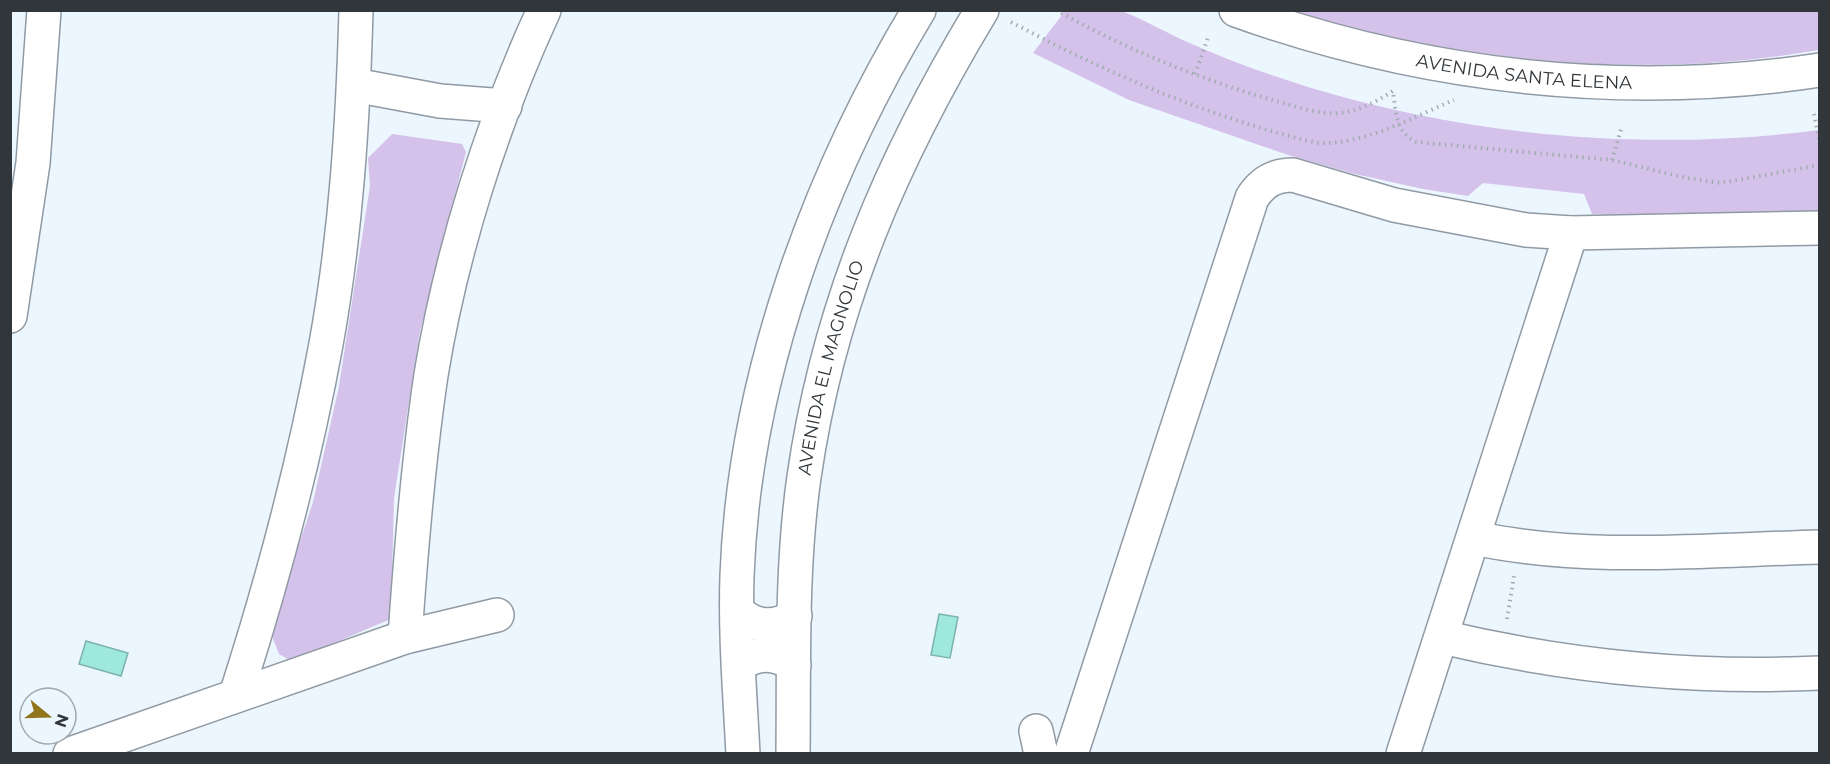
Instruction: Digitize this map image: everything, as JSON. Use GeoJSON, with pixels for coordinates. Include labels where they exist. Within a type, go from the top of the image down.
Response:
{"type":"FeatureCollection","features":[{"type":"Feature","properties":{"kind":"street"},"geometry":{"type":"LineString","coordinates":[[10,316],[33,163],[44,10]]}},
{"type":"Feature","properties":{"kind":"street"},"geometry":{"type":"LineString","coordinates":[[236,695],[286,529],[326,343],[347,185],[354,85],[356,10]]}},
{"type":"Feature","properties":{"kind":"street"},"geometry":{"type":"LineString","coordinates":[[405,637],[415,507],[432,373],[445,301],[505,106],[544,10]]}},
{"type":"Feature","properties":{"kind":"street"},"geometry":{"type":"LineString","coordinates":[[743,753],[737,612],[741,528],[753,445],[765,384],[792,284],[826,187],[860,117],[919,10]]}},
{"type":"Feature","properties":{"kind":"street","name":"AVENIDA SANTA ELENA"},"geometry":{"type":"LineString","coordinates":[[1236,10],[1338,43],[1409,60],[1521,76],[1588,82],[1685,82],[1739,80],[1820,70]]}},
{"type":"Feature","properties":{"kind":"street","name":"AVENIDA EL MAGNOLIO"},"geometry":{"type":"LineString","coordinates":[[793,753],[795,616],[804,478],[820,396],[849,287],[887,186],[952,61],[996,16]]}},
{"type":"Feature","properties":{"kind":"street"},"geometry":{"type":"LineString","coordinates":[[354,85],[440,101],[505,106]]}},
{"type":"Feature","properties":{"kind":"street"},"geometry":{"type":"LineString","coordinates":[[1071,753],[1252,198],[1263,183],[1282,175],[1293,175],[1394,205],[1526,230],[1571,233],[1820,228]]}},
{"type":"Feature","properties":{"kind":"street"},"geometry":{"type":"LineString","coordinates":[[1403,753],[1571,233]]}},
{"type":"Feature","properties":{"kind":"street"},"geometry":{"type":"LineString","coordinates":[[1474,538],[1512,546],[1583,551],[1820,547]]}},
{"type":"Feature","properties":{"kind":"street"},"geometry":{"type":"LineString","coordinates":[[737,612],[745,619],[766,626],[777,625],[795,616]]}},
{"type":"Feature","properties":{"kind":"street"},"geometry":{"type":"LineString","coordinates":[[70,753],[405,637],[497,615]]}},
{"type":"Feature","properties":{"kind":"street"},"geometry":{"type":"LineString","coordinates":[[1442,637],[1499,651],[1552,660],[1675,671],[1820,673]]}},
{"type":"Feature","properties":{"kind":"street"},"geometry":{"type":"LineString","coordinates":[[739,665],[748,659],[768,654],[794,665]]}},
{"type":"Feature","properties":{"kind":"path"},"geometry":{"type":"LineString","coordinates":[[1056,10],[1143,54],[1195,74],[1311,111],[1336,114],[1364,108],[1393,91],[1398,123],[1408,138],[1425,144],[1612,160],[1686,178],[1721,183],[1820,165]]}},
{"type":"Feature","properties":{"kind":"path"},"geometry":{"type":"LineString","coordinates":[[996,16],[1109,72],[1215,112],[1317,143],[1346,142],[1456,99]]}},
{"type":"Feature","properties":{"kind":"path"},"geometry":{"type":"LineString","coordinates":[[1195,74],[1209,35]]}},
{"type":"Feature","properties":{"kind":"path"},"geometry":{"type":"LineString","coordinates":[[1814,114],[1820,143]]}},
{"type":"Feature","properties":{"kind":"path"},"geometry":{"type":"LineString","coordinates":[[1612,160],[1622,126]]}},
{"type":"Feature","properties":{"kind":"path"},"geometry":{"type":"LineString","coordinates":[[1499,651],[1515,569],[1512,546]]}},
{"type":"Feature","properties":{"kind":"shaded area"},"geometry":{"type":"Polygon","coordinates":[[[1065,11],[1124,12],[1215,54],[1308,87],[1434,118],[1497,128],[1562,136],[1691,140],[1755,137],[1819,130],[1819,216],[1652,217],[1592,214],[1584,194],[1483,183],[1468,196],[1355,174],[1288,155],[1129,100],[1033,53],[1065,11]]]}},
{"type":"Feature","properties":{"kind":"shaded area"},"geometry":{"type":"Polygon","coordinates":[[[1294,11],[1819,11],[1819,50],[1753,59],[1687,64],[1621,65],[1554,61],[1488,54],[1422,43],[1358,29],[1294,11]]]}},
{"type":"Feature","properties":{"kind":"shaded area"},"geometry":{"type":"Polygon","coordinates":[[[392,134],[462,144],[466,152],[420,331],[394,498],[391,619],[291,661],[279,654],[270,631],[313,502],[339,386],[370,186],[368,158],[392,134]]]}},
{"type":"Feature","properties":{"kind":"shaded area"},"geometry":{"type":"Polygon","coordinates":[[[939,614],[958,617],[950,658],[931,655],[939,614]]]}},
{"type":"Feature","properties":{"kind":"shaded area"},"geometry":{"type":"Polygon","coordinates":[[[86,641],[128,653],[121,676],[79,664],[86,641]]]}}]}
